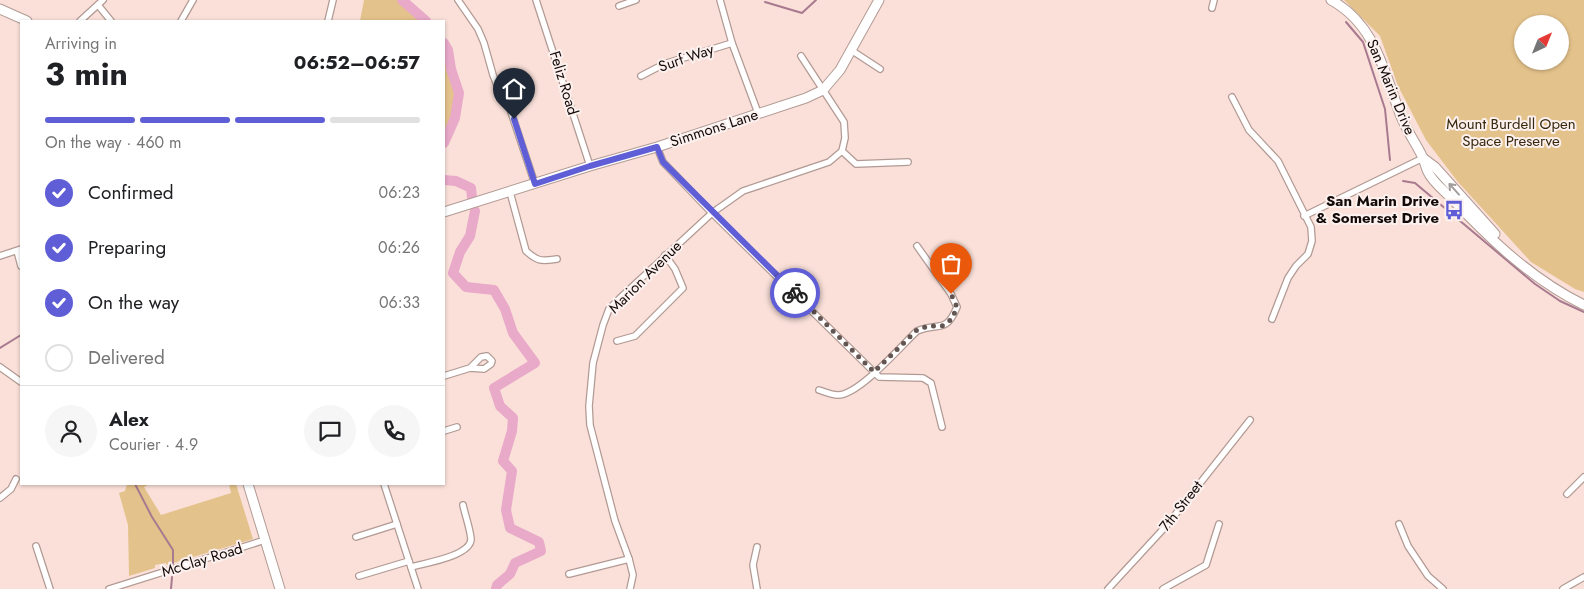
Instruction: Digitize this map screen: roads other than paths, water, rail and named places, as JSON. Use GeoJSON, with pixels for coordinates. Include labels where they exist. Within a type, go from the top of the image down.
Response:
{"type":"FeatureCollection","features":[{"type":"Feature","properties":{"kind":"main road","name":"Simmons Lane"},"geometry":{"type":"LineString","coordinates":[[445,212],[657,147],[806,98],[823,90],[840,70],[879,0]]}},
{"type":"Feature","properties":{"kind":"main road","name":"San Marin Drive"},"geometry":{"type":"LineString","coordinates":[[1331,0],[1356,19],[1377,49],[1401,117],[1423,158],[1428,174],[1492,238],[1537,277],[1584,305]]}},
{"type":"Feature","properties":{"kind":"main road"},"geometry":{"type":"LineString","coordinates":[[0,9],[26,20]]}},
{"type":"Feature","properties":{"kind":"main road","name":"San Marin Drive"},"geometry":{"type":"LineString","coordinates":[[1423,158],[1435,167],[1497,236],[1520,258],[1545,278],[1584,298]]}},
{"type":"Feature","properties":{"kind":"main road"},"geometry":{"type":"LineString","coordinates":[[248,485],[280,589]]}},
{"type":"Feature","properties":{"kind":"street"},"geometry":{"type":"LineString","coordinates":[[182,20],[193,0]]}},
{"type":"Feature","properties":{"kind":"street"},"geometry":{"type":"LineString","coordinates":[[328,20],[333,0]]}},
{"type":"Feature","properties":{"kind":"street"},"geometry":{"type":"LineString","coordinates":[[458,0],[478,29],[484,42],[493,75],[499,90],[508,103],[535,184]]}},
{"type":"Feature","properties":{"kind":"street","name":"Feliz Road"},"geometry":{"type":"LineString","coordinates":[[536,0],[545,22],[590,166]]}},
{"type":"Feature","properties":{"kind":"street"},"geometry":{"type":"LineString","coordinates":[[619,6],[636,0]]}},
{"type":"Feature","properties":{"kind":"street"},"geometry":{"type":"LineString","coordinates":[[720,0],[732,43],[758,114]]}},
{"type":"Feature","properties":{"kind":"street"},"geometry":{"type":"LineString","coordinates":[[1212,8],[1214,0]]}},
{"type":"Feature","properties":{"kind":"street"},"geometry":{"type":"LineString","coordinates":[[81,20],[100,2],[110,20]]}},
{"type":"Feature","properties":{"kind":"street","name":"Surf Way"},"geometry":{"type":"LineString","coordinates":[[641,76],[664,64],[732,43]]}},
{"type":"Feature","properties":{"kind":"street"},"geometry":{"type":"LineString","coordinates":[[851,50],[880,69]]}},
{"type":"Feature","properties":{"kind":"street"},"geometry":{"type":"LineString","coordinates":[[801,56],[844,122],[845,138],[842,151],[856,164],[908,162]]}},
{"type":"Feature","properties":{"kind":"street"},"geometry":{"type":"LineString","coordinates":[[1232,97],[1248,130],[1278,162],[1311,227],[1312,241],[1308,254],[1296,266],[1288,278],[1272,319]]}},
{"type":"Feature","properties":{"kind":"street"},"geometry":{"type":"LineString","coordinates":[[657,147],[663,162],[712,213],[879,377],[923,378],[931,383],[942,427]]}},
{"type":"Feature","properties":{"kind":"street","name":"Marion Avenue"},"geometry":{"type":"LineString","coordinates":[[630,589],[633,574],[615,521],[590,425],[590,380],[600,334],[609,309],[712,213],[743,191],[829,162],[842,151]]}},
{"type":"Feature","properties":{"kind":"street"},"geometry":{"type":"LineString","coordinates":[[1304,216],[1423,158]]}},
{"type":"Feature","properties":{"kind":"street"},"geometry":{"type":"LineString","coordinates":[[510,192],[526,250],[533,257],[541,261],[557,259]]}},
{"type":"Feature","properties":{"kind":"street"},"geometry":{"type":"LineString","coordinates":[[819,390],[838,395],[851,392],[863,384],[917,330],[928,326],[942,326],[952,319],[957,307],[951,294],[917,246]]}},
{"type":"Feature","properties":{"kind":"street"},"geometry":{"type":"LineString","coordinates":[[1,253],[19,250]]}},
{"type":"Feature","properties":{"kind":"street"},"geometry":{"type":"LineString","coordinates":[[617,341],[635,336],[683,288],[676,269],[665,255]]}},
{"type":"Feature","properties":{"kind":"street"},"geometry":{"type":"LineString","coordinates":[[0,367],[20,381]]}},
{"type":"Feature","properties":{"kind":"street"},"geometry":{"type":"LineString","coordinates":[[445,376],[470,368]]}},
{"type":"Feature","properties":{"kind":"street","name":"7th Street"},"geometry":{"type":"LineString","coordinates":[[1108,589],[1167,525],[1250,420]]}},
{"type":"Feature","properties":{"kind":"street"},"geometry":{"type":"LineString","coordinates":[[445,431],[457,427]]}},
{"type":"Feature","properties":{"kind":"street"},"geometry":{"type":"LineString","coordinates":[[1567,494],[1584,477]]}},
{"type":"Feature","properties":{"kind":"street"},"geometry":{"type":"LineString","coordinates":[[0,498],[11,489],[16,478]]}},
{"type":"Feature","properties":{"kind":"street"},"geometry":{"type":"LineString","coordinates":[[384,485],[418,589]]}},
{"type":"Feature","properties":{"kind":"street"},"geometry":{"type":"LineString","coordinates":[[359,576],[460,554],[467,548],[471,540],[463,505]]}},
{"type":"Feature","properties":{"kind":"street"},"geometry":{"type":"LineString","coordinates":[[356,537],[397,524]]}},
{"type":"Feature","properties":{"kind":"street"},"geometry":{"type":"LineString","coordinates":[[1165,589],[1206,565],[1219,524]]}},
{"type":"Feature","properties":{"kind":"street"},"geometry":{"type":"LineString","coordinates":[[1399,524],[1408,546],[1428,576],[1443,589]]}},
{"type":"Feature","properties":{"kind":"street","name":"McClay Road"},"geometry":{"type":"LineString","coordinates":[[109,589],[121,587],[266,540]]}},
{"type":"Feature","properties":{"kind":"street"},"geometry":{"type":"LineString","coordinates":[[36,546],[50,589]]}},
{"type":"Feature","properties":{"kind":"street"},"geometry":{"type":"LineString","coordinates":[[757,547],[753,565],[758,589]]}},
{"type":"Feature","properties":{"kind":"street"},"geometry":{"type":"LineString","coordinates":[[569,574],[629,558]]}},
{"type":"Feature","properties":{"kind":"street"},"geometry":{"type":"LineString","coordinates":[[1564,589],[1584,577]]}},
{"type":"Feature","properties":{"kind":"waterway"},"geometry":{"type":"LineString","coordinates":[[402,0],[425,20]]}},
{"type":"Feature","properties":{"kind":"waterway"},"geometry":{"type":"LineString","coordinates":[[765,2],[802,13],[816,0]]}},
{"type":"Feature","properties":{"kind":"waterway"},"geometry":{"type":"LineString","coordinates":[[1346,22],[1363,42],[1385,109],[1390,160]]}},
{"type":"Feature","properties":{"kind":"waterway"},"geometry":{"type":"LineString","coordinates":[[445,45],[459,93],[455,118],[445,141]]}},
{"type":"Feature","properties":{"kind":"waterway"},"geometry":{"type":"LineString","coordinates":[[445,180],[456,181],[471,188],[472,198]]}},
{"type":"Feature","properties":{"kind":"waterway"},"geometry":{"type":"LineString","coordinates":[[1403,181],[1415,183],[1535,284],[1560,301],[1584,312]]}},
{"type":"Feature","properties":{"kind":"waterway"},"geometry":{"type":"LineString","coordinates":[[475,211],[470,236],[460,252],[453,273],[466,287],[494,290],[505,309],[513,333],[535,363],[494,388],[500,406],[513,418],[512,431],[503,461],[512,471],[506,510],[510,528],[539,542],[541,551],[515,563],[510,574],[497,585],[496,589]]}},
{"type":"Feature","properties":{"kind":"waterway"},"geometry":{"type":"LineString","coordinates":[[0,348],[20,336]]}},
{"type":"Feature","properties":{"kind":"waterway"},"geometry":{"type":"LineString","coordinates":[[136,485],[152,517],[173,550],[173,564]]}},
{"type":"Feature","properties":{"kind":"waterway"},"geometry":{"type":"LineString","coordinates":[[171,589],[172,577]]}},
{"type":"Feature","properties":{"kind":"place","name":"San Marin Drive & Somerset Drive"},"geometry":{"type":"Point","coordinates":[1454,210]}},
{"type":"Feature","properties":{"kind":"park label","name":"Mount Burdell Open Space Preserve"},"geometry":{"type":"Point","coordinates":[1511,132]}}]}
